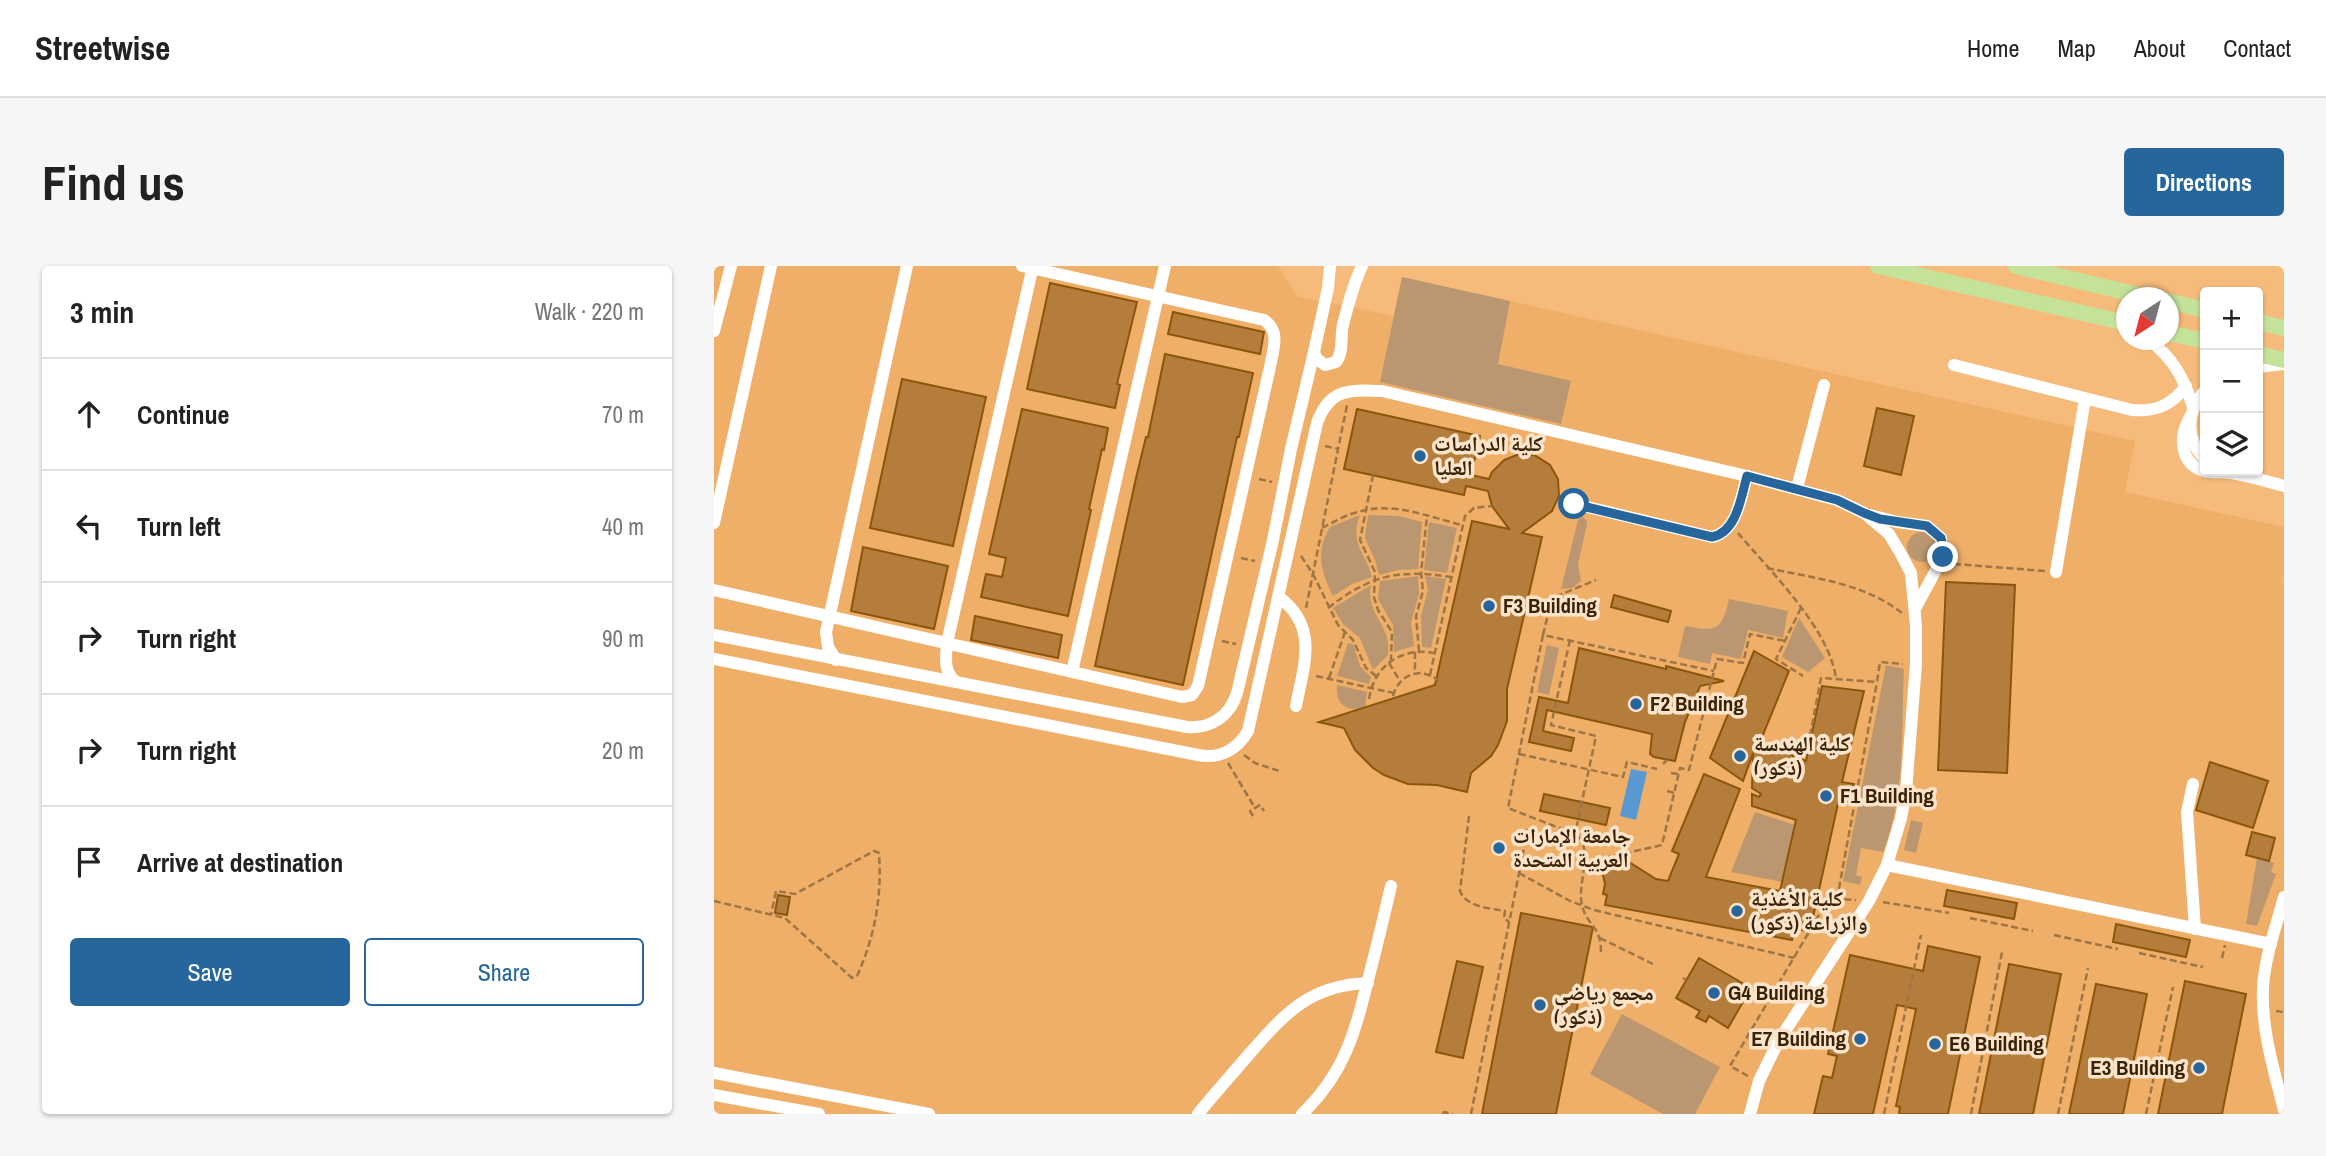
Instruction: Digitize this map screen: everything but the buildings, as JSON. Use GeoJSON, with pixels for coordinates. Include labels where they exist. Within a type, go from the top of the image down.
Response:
{"type":"FeatureCollection","features":[{"type":"Feature","properties":{"kind":"main road"},"geometry":{"type":"LineString","coordinates":[[1878,266],[2116,321]]}},
{"type":"Feature","properties":{"kind":"main road"},"geometry":{"type":"LineString","coordinates":[[2017,266],[2116,290]]}},
{"type":"Feature","properties":{"kind":"main road"},"geometry":{"type":"LineString","coordinates":[[2179,304],[2200,309]]}},
{"type":"Feature","properties":{"kind":"main road"},"geometry":{"type":"LineString","coordinates":[[2263,323],[2284,328]]}},
{"type":"Feature","properties":{"kind":"main road"},"geometry":{"type":"LineString","coordinates":[[2179,335],[2200,340]]}},
{"type":"Feature","properties":{"kind":"main road"},"geometry":{"type":"LineString","coordinates":[[2263,356],[2284,362]]}},
{"type":"Feature","properties":{"kind":"street"},"geometry":{"type":"LineString","coordinates":[[714,331],[729,266]]}},
{"type":"Feature","properties":{"kind":"street"},"geometry":{"type":"LineString","coordinates":[[714,523],[771,266]]}},
{"type":"Feature","properties":{"kind":"street"},"geometry":{"type":"LineString","coordinates":[[836,660],[826,640],[830,615],[907,266]]}},
{"type":"Feature","properties":{"kind":"street"},"geometry":{"type":"LineString","coordinates":[[1072,672],[1164,266]]}},
{"type":"Feature","properties":{"kind":"street"},"geometry":{"type":"LineString","coordinates":[[714,635],[1187,727],[1207,726],[1224,715],[1233,704],[1237,693],[1328,288],[1330,266]]}},
{"type":"Feature","properties":{"kind":"street"},"geometry":{"type":"LineString","coordinates":[[1314,352],[1316,358],[1325,365],[1339,358],[1342,328],[1352,290],[1362,266]]}},
{"type":"Feature","properties":{"kind":"street"},"geometry":{"type":"LineString","coordinates":[[714,590],[830,615],[947,643],[1182,697],[1192,695],[1198,686],[1275,342],[1274,329],[1264,320],[1029,267],[947,643],[946,667],[956,682]]}},
{"type":"Feature","properties":{"kind":"street"},"geometry":{"type":"LineString","coordinates":[[2161,350],[2170,358],[2186,386],[2193,442],[2200,452]]}},
{"type":"Feature","properties":{"kind":"street"},"geometry":{"type":"LineString","coordinates":[[2263,366],[2284,362]]}},
{"type":"Feature","properties":{"kind":"street"},"geometry":{"type":"LineString","coordinates":[[1954,365],[2132,410],[2145,411],[2169,404],[2186,386]]}},
{"type":"Feature","properties":{"kind":"street"},"geometry":{"type":"LineString","coordinates":[[1797,488],[1824,385]]}},
{"type":"Feature","properties":{"kind":"street"},"geometry":{"type":"LineString","coordinates":[[714,659],[1198,755],[1222,754],[1236,747],[1248,731],[1322,411],[1339,393],[1350,390],[1381,391],[1747,476],[1837,500],[1864,513],[1897,522],[1921,524],[1933,529],[1943,544],[1941,563],[1916,607]]}},
{"type":"Feature","properties":{"kind":"street"},"geometry":{"type":"LineString","coordinates":[[2056,572],[2085,398]]}},
{"type":"Feature","properties":{"kind":"street"},"geometry":{"type":"LineString","coordinates":[[2200,398],[2191,412],[2182,436],[2186,456],[2200,468]]}},
{"type":"Feature","properties":{"kind":"street"},"geometry":{"type":"LineString","coordinates":[[1574,504],[1707,536],[1718,536],[1731,525],[1747,476]]}},
{"type":"Feature","properties":{"kind":"street"},"geometry":{"type":"LineString","coordinates":[[2247,476],[2284,485]]}},
{"type":"Feature","properties":{"kind":"street"},"geometry":{"type":"LineString","coordinates":[[1750,1114],[1759,1081],[1778,1042],[1869,901],[1887,865],[1906,792],[1916,664],[1916,607],[1911,573],[1889,534],[1864,513]]}},
{"type":"Feature","properties":{"kind":"street"},"geometry":{"type":"LineString","coordinates":[[1279,597],[1293,609],[1302,625],[1306,646],[1296,706]]}},
{"type":"Feature","properties":{"kind":"street"},"geometry":{"type":"LineString","coordinates":[[2193,784],[2187,812],[2195,929]]}},
{"type":"Feature","properties":{"kind":"street"},"geometry":{"type":"LineString","coordinates":[[1887,865],[2270,944]]}},
{"type":"Feature","properties":{"kind":"street"},"geometry":{"type":"LineString","coordinates":[[1302,1114],[1324,1091],[1343,1060],[1357,1027],[1391,886]]}},
{"type":"Feature","properties":{"kind":"street"},"geometry":{"type":"LineString","coordinates":[[2284,897],[2270,944],[2263,987],[2269,1051],[2284,1110]]}},
{"type":"Feature","properties":{"kind":"street"},"geometry":{"type":"LineString","coordinates":[[1198,1114],[1274,1026],[1293,1008],[1328,989],[1368,983]]}},
{"type":"Feature","properties":{"kind":"street"},"geometry":{"type":"LineString","coordinates":[[714,1073],[929,1114]]}},
{"type":"Feature","properties":{"kind":"street"},"geometry":{"type":"LineString","coordinates":[[714,1096],[819,1114]]}},
{"type":"Feature","properties":{"kind":"path"},"geometry":{"type":"LineString","coordinates":[[1302,625],[1350,390]]}},
{"type":"Feature","properties":{"kind":"path"},"geometry":{"type":"LineString","coordinates":[[1245,475],[1274,482]]}},
{"type":"Feature","properties":{"kind":"path"},"geometry":{"type":"LineString","coordinates":[[1373,475],[1360,540],[1373,564],[1376,604],[1392,632],[1390,661],[1400,681]]}},
{"type":"Feature","properties":{"kind":"path"},"geometry":{"type":"LineString","coordinates":[[1430,675],[1462,525],[1467,513],[1474,508],[1492,506]]}},
{"type":"Feature","properties":{"kind":"path"},"geometry":{"type":"LineString","coordinates":[[1322,528],[1351,514],[1392,508],[1462,525]]}},
{"type":"Feature","properties":{"kind":"path"},"geometry":{"type":"LineString","coordinates":[[1415,673],[1416,622],[1423,590],[1421,573],[1427,516]]}},
{"type":"Feature","properties":{"kind":"path"},"geometry":{"type":"LineString","coordinates":[[1731,525],[1801,608],[1828,651],[1836,679]]}},
{"type":"Feature","properties":{"kind":"path"},"geometry":{"type":"LineString","coordinates":[[1291,544],[1313,574],[1328,608],[1358,648],[1366,668],[1376,677]]}},
{"type":"Feature","properties":{"kind":"path"},"geometry":{"type":"LineString","coordinates":[[1228,555],[1256,562]]}},
{"type":"Feature","properties":{"kind":"path"},"geometry":{"type":"LineString","coordinates":[[1941,563],[2056,572]]}},
{"type":"Feature","properties":{"kind":"path"},"geometry":{"type":"LineString","coordinates":[[1767,568],[1863,591],[1897,609],[1916,626]]}},
{"type":"Feature","properties":{"kind":"path"},"geometry":{"type":"LineString","coordinates":[[1328,608],[1376,579],[1421,573],[1451,577]]}},
{"type":"Feature","properties":{"kind":"path"},"geometry":{"type":"LineString","coordinates":[[1596,580],[1552,598],[1508,808],[1575,834],[1584,844],[1582,905],[1600,938],[1601,952]]}},
{"type":"Feature","properties":{"kind":"path"},"geometry":{"type":"LineString","coordinates":[[1801,608],[1776,659],[1803,676]]}},
{"type":"Feature","properties":{"kind":"path"},"geometry":{"type":"LineString","coordinates":[[1329,679],[1345,632]]}},
{"type":"Feature","properties":{"kind":"path"},"geometry":{"type":"LineString","coordinates":[[1583,863],[1661,845],[1680,768],[1689,770],[1717,659],[1742,663],[1750,634],[1785,641]]}},
{"type":"Feature","properties":{"kind":"path"},"geometry":{"type":"LineString","coordinates":[[1543,635],[1714,671]]}},
{"type":"Feature","properties":{"kind":"path"},"geometry":{"type":"LineString","coordinates":[[1570,640],[1551,725],[1596,736],[1575,834]]}},
{"type":"Feature","properties":{"kind":"path"},"geometry":{"type":"LineString","coordinates":[[1369,699],[1376,677],[1390,661],[1417,651],[1434,653]]}},
{"type":"Feature","properties":{"kind":"path"},"geometry":{"type":"LineString","coordinates":[[1837,899],[1880,662],[1916,664]]}},
{"type":"Feature","properties":{"kind":"path"},"geometry":{"type":"LineString","coordinates":[[1302,673],[1393,695],[1400,681],[1415,673],[1430,675],[1439,681]]}},
{"type":"Feature","properties":{"kind":"path"},"geometry":{"type":"LineString","coordinates":[[1808,746],[1821,678],[1877,682]]}},
{"type":"Feature","properties":{"kind":"path"},"geometry":{"type":"LineString","coordinates":[[1236,747],[1255,763],[1279,771]]}},
{"type":"Feature","properties":{"kind":"path"},"geometry":{"type":"LineString","coordinates":[[1222,754],[1255,808]]}},
{"type":"Feature","properties":{"kind":"path"},"geometry":{"type":"LineString","coordinates":[[1519,754],[1623,777],[1627,762],[1657,769]]}},
{"type":"Feature","properties":{"kind":"path"},"geometry":{"type":"LineString","coordinates":[[1671,773],[1678,774]]}},
{"type":"Feature","properties":{"kind":"path"},"geometry":{"type":"LineString","coordinates":[[1667,791],[1674,793]]}},
{"type":"Feature","properties":{"kind":"path"},"geometry":{"type":"LineString","coordinates":[[1253,816],[1250,811],[1260,805],[1264,811]]}},
{"type":"Feature","properties":{"kind":"path"},"geometry":{"type":"LineString","coordinates":[[1469,816],[1460,891],[1463,899],[1469,903],[1505,911],[1504,918],[1508,922]]}},
{"type":"Feature","properties":{"kind":"path"},"geometry":{"type":"LineString","coordinates":[[1471,1114],[1528,828]]}},
{"type":"Feature","properties":{"kind":"path"},"geometry":{"type":"LineString","coordinates":[[714,901],[771,915],[785,918],[852,978],[857,976],[870,942],[878,907],[879,853],[874,850],[795,894],[776,891],[771,915]]}},
{"type":"Feature","properties":{"kind":"path"},"geometry":{"type":"LineString","coordinates":[[1519,873],[1570,901],[1594,910],[1794,958]]}},
{"type":"Feature","properties":{"kind":"path"},"geometry":{"type":"LineString","coordinates":[[1925,914],[1926,909]]}},
{"type":"Feature","properties":{"kind":"path"},"geometry":{"type":"LineString","coordinates":[[1970,918],[2007,928],[2034,931]]}},
{"type":"Feature","properties":{"kind":"path"},"geometry":{"type":"LineString","coordinates":[[1884,1114],[1921,935]]}},
{"type":"Feature","properties":{"kind":"path"},"geometry":{"type":"LineString","coordinates":[[2054,935],[2118,949]]}},
{"type":"Feature","properties":{"kind":"path"},"geometry":{"type":"LineString","coordinates":[[1600,938],[1653,964]]}},
{"type":"Feature","properties":{"kind":"path"},"geometry":{"type":"LineString","coordinates":[[2092,949],[2094,944]]}},
{"type":"Feature","properties":{"kind":"path"},"geometry":{"type":"LineString","coordinates":[[1971,1114],[2002,952]]}},
{"type":"Feature","properties":{"kind":"path"},"geometry":{"type":"LineString","coordinates":[[2139,953],[2203,967]]}},
{"type":"Feature","properties":{"kind":"path"},"geometry":{"type":"LineString","coordinates":[[2058,1114],[2088,968]]}},
{"type":"Feature","properties":{"kind":"path"},"geometry":{"type":"LineString","coordinates":[[2146,1114],[2173,987]]}},
{"type":"Feature","properties":{"kind":"path"},"geometry":{"type":"LineString","coordinates":[[1443,1114],[1453,1114]]}},
{"type":"Feature","properties":{"kind":"shaded area","name":"جامعة الإمارات العربية المتحدة"},"geometry":{"type":"Polygon","coordinates":[[[714,266],[1278,266],[1297,296],[1394,316],[1402,277],[2135,441],[2125,492],[2284,527],[2284,1114],[714,1114],[714,266]]]}},
{"type":"Feature","properties":{"kind":"shaded area"},"geometry":{"type":"Polygon","coordinates":[[[1402,277],[1510,301],[1498,364],[1571,381],[1561,424],[1380,382],[1402,277]]]}},
{"type":"Feature","properties":{"kind":"shaded area"},"geometry":{"type":"Polygon","coordinates":[[[1360,515],[1357,541],[1372,577],[1352,584],[1333,596],[1321,562],[1325,536],[1330,527],[1360,515]]]}},
{"type":"Feature","properties":{"kind":"shaded area"},"geometry":{"type":"Polygon","coordinates":[[[1368,515],[1399,516],[1422,522],[1418,569],[1379,575],[1365,538],[1368,515]]]}},
{"type":"Feature","properties":{"kind":"shaded area"},"geometry":{"type":"Polygon","coordinates":[[[1583,517],[1587,524],[1578,564],[1581,581],[1572,588],[1561,589],[1578,520],[1583,517]]]}},
{"type":"Feature","properties":{"kind":"shaded area"},"geometry":{"type":"Polygon","coordinates":[[[1429,522],[1457,528],[1447,573],[1424,570],[1429,522]]]}},
{"type":"Feature","properties":{"kind":"shaded area"},"geometry":{"type":"Polygon","coordinates":[[[1922,532],[1928,533],[1936,541],[1936,553],[1928,561],[1922,562],[1916,561],[1908,553],[1907,547],[1908,541],[1916,533],[1922,532]]]}},
{"type":"Feature","properties":{"kind":"shaded area"},"geometry":{"type":"Polygon","coordinates":[[[1418,576],[1419,594],[1411,623],[1414,646],[1394,652],[1393,625],[1378,599],[1380,581],[1418,576]]]}},
{"type":"Feature","properties":{"kind":"shaded area"},"geometry":{"type":"Polygon","coordinates":[[[1425,576],[1446,579],[1431,648],[1422,647],[1421,616],[1428,590],[1425,576]]]}},
{"type":"Feature","properties":{"kind":"shaded area"},"geometry":{"type":"Polygon","coordinates":[[[1371,585],[1372,605],[1387,636],[1388,645],[1388,655],[1373,670],[1360,638],[1343,624],[1333,608],[1371,585]]]}},
{"type":"Feature","properties":{"kind":"shaded area"},"geometry":{"type":"Polygon","coordinates":[[[1729,599],[1788,611],[1783,638],[1748,630],[1741,659],[1712,653],[1710,664],[1678,657],[1685,626],[1704,629],[1716,627],[1724,618],[1729,599]]]}},
{"type":"Feature","properties":{"kind":"shaded area"},"geometry":{"type":"Polygon","coordinates":[[[1799,618],[1825,658],[1808,672],[1782,657],[1799,618]]]}},
{"type":"Feature","properties":{"kind":"shaded area"},"geometry":{"type":"Polygon","coordinates":[[[1348,643],[1353,644],[1360,666],[1371,677],[1369,684],[1337,676],[1348,643]]]}},
{"type":"Feature","properties":{"kind":"shaded area"},"geometry":{"type":"Polygon","coordinates":[[[1547,645],[1559,648],[1549,695],[1537,692],[1547,645]]]}},
{"type":"Feature","properties":{"kind":"shaded area"},"geometry":{"type":"Polygon","coordinates":[[[1886,665],[1904,669],[1899,785],[1896,808],[1883,852],[1861,848],[1856,875],[1862,877],[1860,885],[1843,881],[1886,665]]]}},
{"type":"Feature","properties":{"kind":"shaded area"},"geometry":{"type":"Polygon","coordinates":[[[1337,685],[1367,692],[1365,707],[1353,709],[1344,706],[1338,698],[1337,685]]]}},
{"type":"Feature","properties":{"kind":"shaded area"},"geometry":{"type":"Polygon","coordinates":[[[1755,812],[1795,825],[1793,831],[1799,832],[1791,841],[1782,882],[1731,872],[1755,812]]]}},
{"type":"Feature","properties":{"kind":"shaded area"},"geometry":{"type":"Polygon","coordinates":[[[1911,820],[1923,823],[1916,853],[1904,850],[1911,820]]]}},
{"type":"Feature","properties":{"kind":"shaded area"},"geometry":{"type":"Polygon","coordinates":[[[2257,858],[2274,863],[2271,872],[2276,874],[2257,926],[2246,924],[2257,858]]]}},
{"type":"Feature","properties":{"kind":"shaded area"},"geometry":{"type":"Polygon","coordinates":[[[1622,1014],[1720,1067],[1695,1114],[1663,1114],[1590,1074],[1622,1014]]]}},
{"type":"Feature","properties":{"kind":"water"},"geometry":{"type":"Polygon","coordinates":[[[1631,769],[1647,772],[1636,820],[1620,816],[1631,769]]]}},
{"type":"Feature","properties":{"kind":"place","name":"كلية الدراسات العليا"},"geometry":{"type":"Point","coordinates":[1420,456]}},
{"type":"Feature","properties":{"kind":"place","name":"F3 Building"},"geometry":{"type":"Point","coordinates":[1489,606]}},
{"type":"Feature","properties":{"kind":"place","name":"F2 Building"},"geometry":{"type":"Point","coordinates":[1636,704]}},
{"type":"Feature","properties":{"kind":"place","name":"كلية الهندسة (ذكور)"},"geometry":{"type":"Point","coordinates":[1740,756]}},
{"type":"Feature","properties":{"kind":"place","name":"F1 Building"},"geometry":{"type":"Point","coordinates":[1826,796]}},
{"type":"Feature","properties":{"kind":"place","name":"جامعة الإمارات العربية المتحدة"},"geometry":{"type":"Point","coordinates":[1499,848]}},
{"type":"Feature","properties":{"kind":"place","name":"كلية الأغذية والزراعة (ذكور)"},"geometry":{"type":"Point","coordinates":[1737,911]}},
{"type":"Feature","properties":{"kind":"place","name":"G4 Building"},"geometry":{"type":"Point","coordinates":[1714,993]}},
{"type":"Feature","properties":{"kind":"place","name":"مجمع رياضي (ذكور)"},"geometry":{"type":"Point","coordinates":[1540,1005]}},
{"type":"Feature","properties":{"kind":"place","name":"E7 Building"},"geometry":{"type":"Point","coordinates":[1860,1039]}},
{"type":"Feature","properties":{"kind":"place","name":"E6 Building"},"geometry":{"type":"Point","coordinates":[1935,1044]}},
{"type":"Feature","properties":{"kind":"place","name":"E3 Building"},"geometry":{"type":"Point","coordinates":[2199,1068]}},
{"type":"Feature","properties":{"kind":"route"},"geometry":{"type":"LineString","coordinates":[[1574,504],[1712,537],[1724,533],[1731,525],[1747,476],[1837,500],[1880,519],[1927,526],[1941,538],[1943,557]]}}]}
